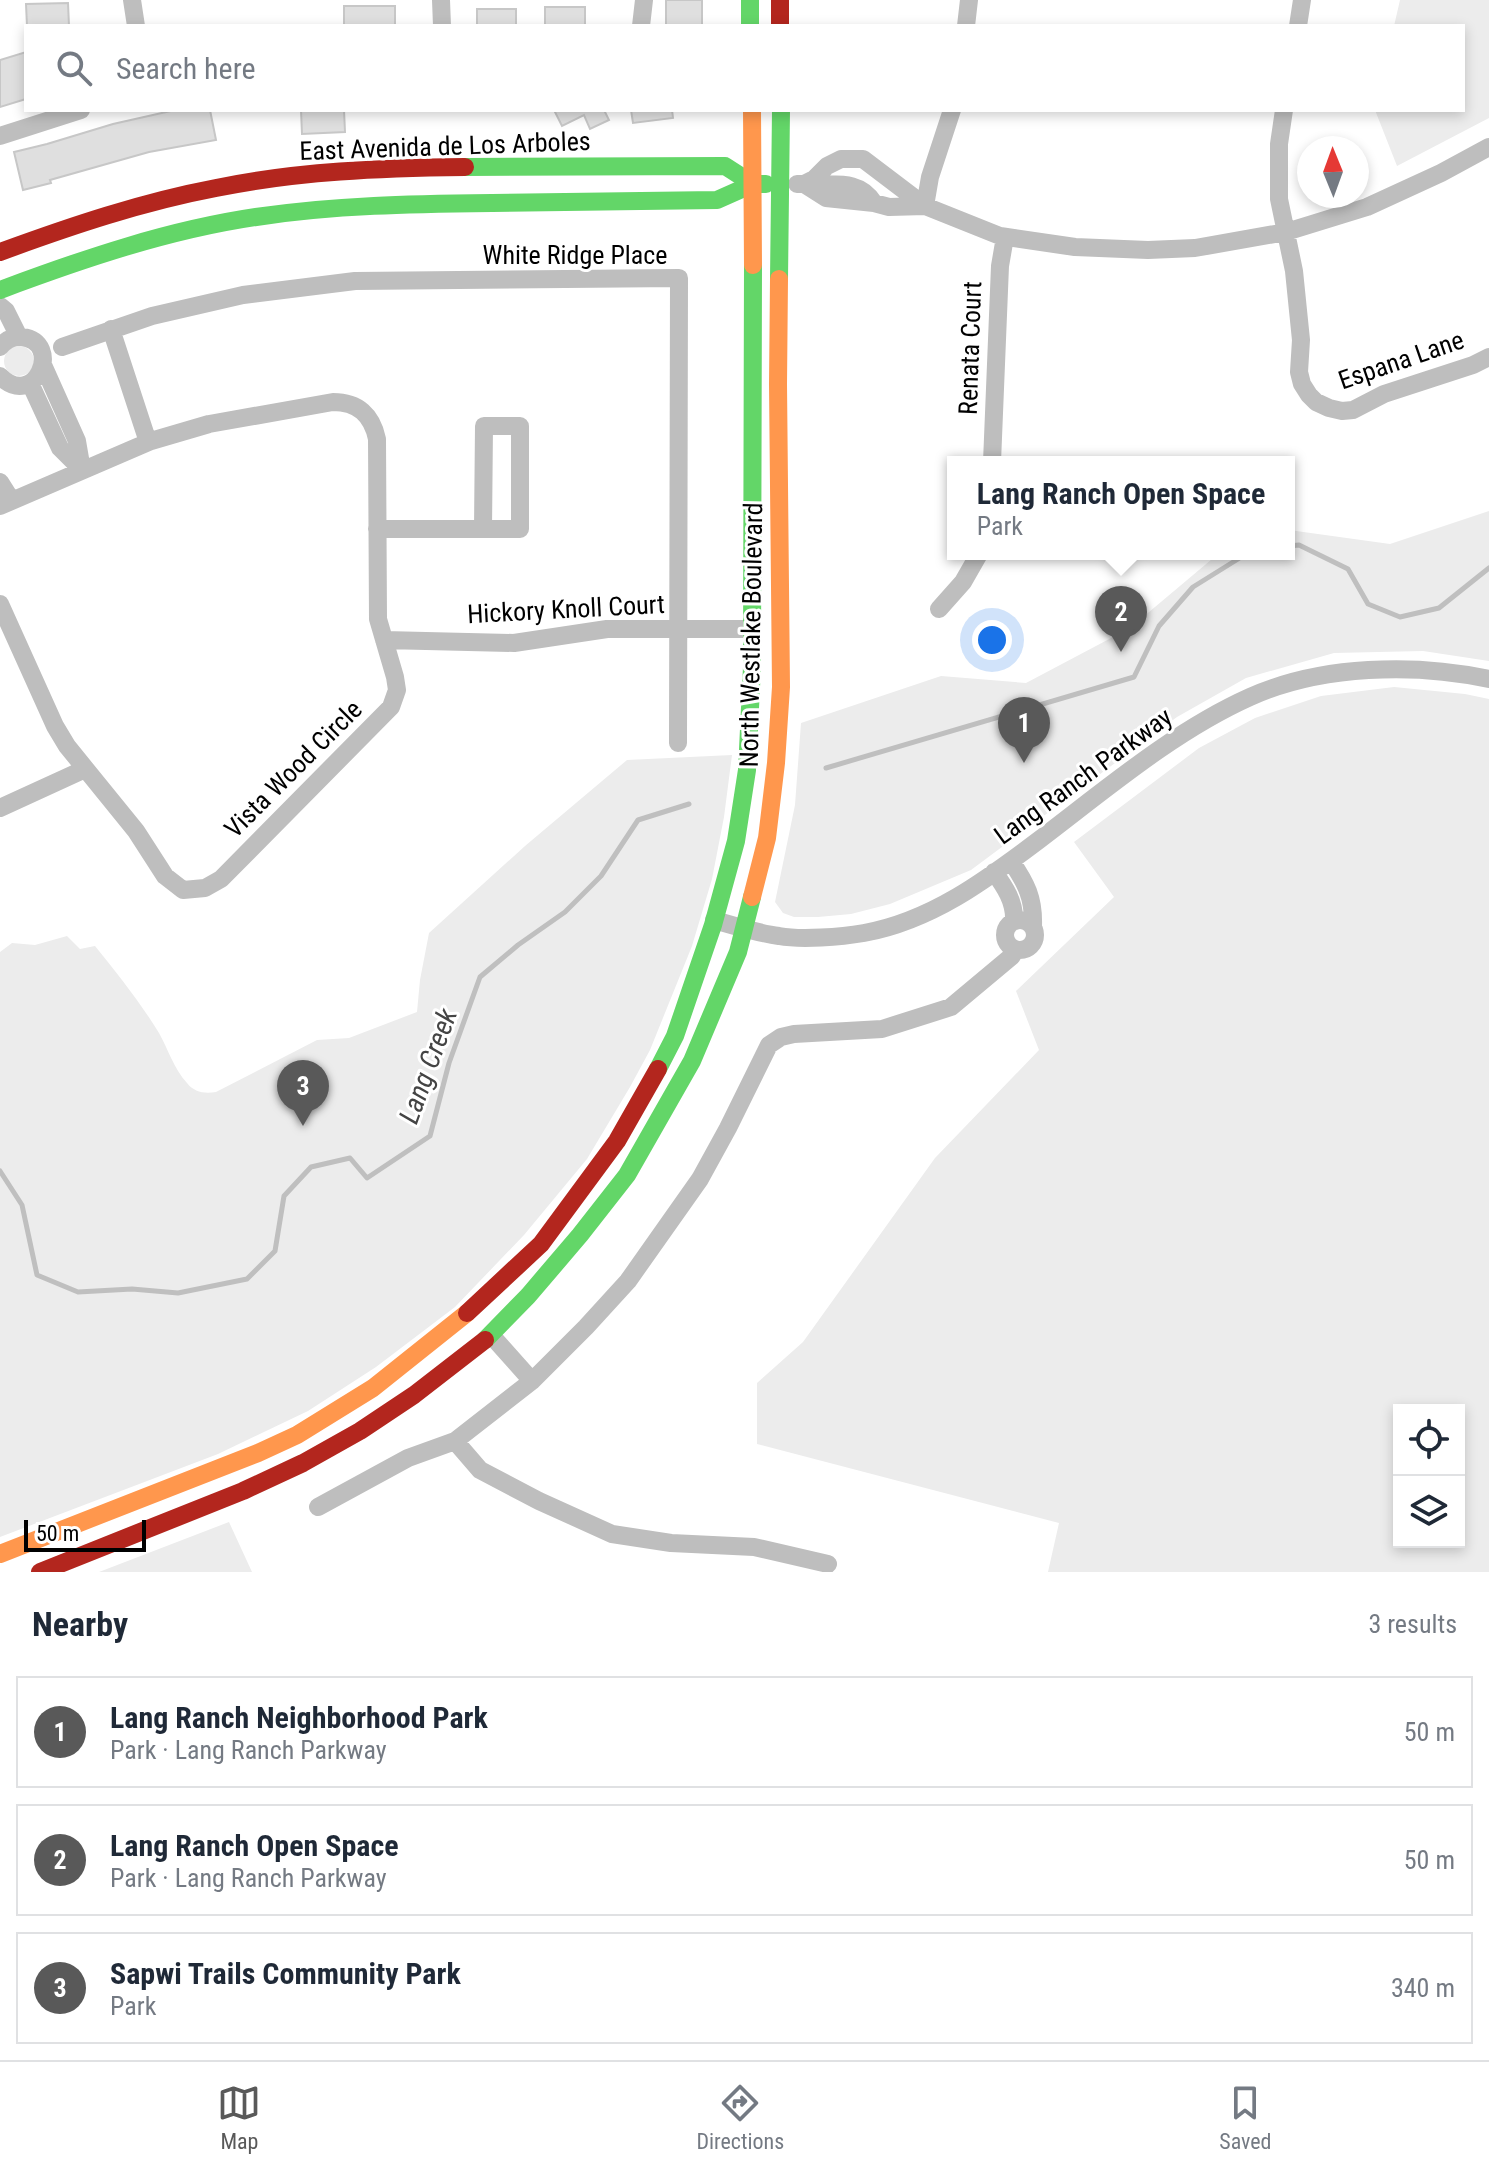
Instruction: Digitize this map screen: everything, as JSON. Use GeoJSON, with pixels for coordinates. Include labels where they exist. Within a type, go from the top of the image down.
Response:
{"type":"FeatureCollection","features":[{"type":"Feature","properties":{"kind":"main road"},"geometry":{"type":"LineString","coordinates":[[750,0],[750,24]]}},
{"type":"Feature","properties":{"kind":"main road"},"geometry":{"type":"LineString","coordinates":[[780,0],[780,24]]}},
{"type":"Feature","properties":{"kind":"main road","name":"North Westlake Boulevard"},"geometry":{"type":"LineString","coordinates":[[0,1554],[297,1435],[373,1388],[469,1311],[541,1244],[617,1141],[675,1036],[699,970],[736,841],[747,770],[752,629],[752,112]]}},
{"type":"Feature","properties":{"kind":"main road","name":"North Westlake Boulevard"},"geometry":{"type":"LineString","coordinates":[[40,1572],[243,1491],[303,1463],[360,1431],[414,1395],[491,1335],[546,1275],[627,1175],[692,1061],[745,928],[767,838],[776,763],[781,687],[778,384],[781,112]]}},
{"type":"Feature","properties":{"kind":"main road","name":"East Avenida de Los Arboles"},"geometry":{"type":"LineString","coordinates":[[0,252],[129,208],[208,190],[292,176],[404,168],[725,166],[753,184]]}},
{"type":"Feature","properties":{"kind":"main road","name":"East Avenida de Los Arboles"},"geometry":{"type":"LineString","coordinates":[[0,290],[136,243],[292,212],[404,204],[717,200],[753,184],[781,184]]}},
{"type":"Feature","properties":{"kind":"street"},"geometry":{"type":"LineString","coordinates":[[132,0],[136,24]]}},
{"type":"Feature","properties":{"kind":"street"},"geometry":{"type":"LineString","coordinates":[[441,0],[442,24]]}},
{"type":"Feature","properties":{"kind":"street"},"geometry":{"type":"LineString","coordinates":[[641,24],[644,0]]}},
{"type":"Feature","properties":{"kind":"street"},"geometry":{"type":"LineString","coordinates":[[966,24],[969,0]]}},
{"type":"Feature","properties":{"kind":"street"},"geometry":{"type":"LineString","coordinates":[[1298,24],[1302,0]]}},
{"type":"Feature","properties":{"kind":"street"},"geometry":{"type":"LineString","coordinates":[[0,136],[75,112]]}},
{"type":"Feature","properties":{"kind":"street"},"geometry":{"type":"LineString","coordinates":[[925,206],[930,177],[951,112]]}},
{"type":"Feature","properties":{"kind":"street","name":"Espana Lane"},"geometry":{"type":"LineString","coordinates":[[1284,112],[1278,168],[1279,199],[1294,271],[1301,340],[1299,372],[1302,384],[1316,402],[1342,411],[1353,410],[1384,394],[1489,357]]}},
{"type":"Feature","properties":{"kind":"street","name":"East Avenida de Los Arboles"},"geometry":{"type":"LineString","coordinates":[[781,184],[804,184],[841,159],[863,159],[925,206],[1005,237],[1075,247],[1195,248],[1286,232],[1367,207],[1489,147]]}},
{"type":"Feature","properties":{"kind":"street"},"geometry":{"type":"LineString","coordinates":[[874,203],[879,174]]}},
{"type":"Feature","properties":{"kind":"street","name":"East Avenida de Los Arboles"},"geometry":{"type":"LineString","coordinates":[[804,184],[826,198],[889,207],[925,206]]}},
{"type":"Feature","properties":{"kind":"street","name":"Renata Court"},"geometry":{"type":"LineString","coordinates":[[992,456],[999,278],[1005,237]]}},
{"type":"Feature","properties":{"kind":"street","name":"White Ridge Place"},"geometry":{"type":"LineString","coordinates":[[62,347],[152,316],[243,295],[355,281],[679,278],[678,743]]}},
{"type":"Feature","properties":{"kind":"street"},"geometry":{"type":"LineString","coordinates":[[0,306],[6,311],[19,337]]}},
{"type":"Feature","properties":{"kind":"street"},"geometry":{"type":"LineString","coordinates":[[111,329],[148,442]]}},
{"type":"Feature","properties":{"kind":"street"},"geometry":{"type":"LineString","coordinates":[[0,347],[7,340],[19,337],[39,347],[43,365],[77,441],[82,470]]}},
{"type":"Feature","properties":{"kind":"street"},"geometry":{"type":"LineString","coordinates":[[0,376],[15,385],[30,383],[40,374],[43,365]]}},
{"type":"Feature","properties":{"kind":"street"},"geometry":{"type":"LineString","coordinates":[[30,383],[60,448],[82,470]]}},
{"type":"Feature","properties":{"kind":"street","name":"Vista Wood Circle"},"geometry":{"type":"LineString","coordinates":[[0,604],[67,746],[136,831],[165,876],[183,890],[205,888],[221,879],[391,707],[397,690],[378,619],[377,439],[375,427],[357,406],[333,402],[209,424],[148,442],[6,504]]}},
{"type":"Feature","properties":{"kind":"street"},"geometry":{"type":"LineString","coordinates":[[377,529],[483,529],[520,529],[520,426],[484,426],[483,529]]}},
{"type":"Feature","properties":{"kind":"street"},"geometry":{"type":"LineString","coordinates":[[0,482],[6,504]]}},
{"type":"Feature","properties":{"kind":"street"},"geometry":{"type":"LineString","coordinates":[[939,609],[963,582],[976,560]]}},
{"type":"Feature","properties":{"kind":"street","name":"Hickory Knoll Court"},"geometry":{"type":"LineString","coordinates":[[384,640],[514,643],[607,629],[752,629]]}},
{"type":"Feature","properties":{"kind":"street","name":"Lang Ranch Parkway"},"geometry":{"type":"LineString","coordinates":[[714,920],[782,937],[865,933],[951,902],[1130,771],[1251,696],[1285,685],[1355,671],[1406,668],[1465,673],[1489,679]]}},
{"type":"Feature","properties":{"kind":"street"},"geometry":{"type":"LineString","coordinates":[[0,808],[85,769]]}},
{"type":"Feature","properties":{"kind":"street"},"geometry":{"type":"LineString","coordinates":[[1011,861],[1032,900],[1023,924]]}},
{"type":"Feature","properties":{"kind":"street"},"geometry":{"type":"LineString","coordinates":[[318,1507],[408,1458],[455,1441],[532,1381],[586,1327],[628,1281],[700,1179],[769,1045],[781,1037],[794,1034],[882,1029],[951,1007],[1012,956],[1015,949],[1025,950],[1033,944],[1036,935],[1023,924],[994,872]]}},
{"type":"Feature","properties":{"kind":"street"},"geometry":{"type":"LineString","coordinates":[[491,1335],[532,1381]]}},
{"type":"Feature","properties":{"kind":"street"},"geometry":{"type":"LineString","coordinates":[[455,1441],[480,1470],[612,1534],[671,1543],[754,1547],[828,1564]]}},
{"type":"Feature","properties":{"kind":"shaded area"},"geometry":{"type":"Polygon","coordinates":[[[1400,0],[1489,0],[1489,118],[1397,166],[1376,112],[1465,112],[1465,24],[1394,24],[1400,0]]]}},
{"type":"Feature","properties":{"kind":"shaded area"},"geometry":{"type":"Polygon","coordinates":[[[19,346],[25,347],[33,355],[33,367],[25,375],[19,376],[13,375],[5,367],[4,361],[5,355],[13,347],[19,346]]]}},
{"type":"Feature","properties":{"kind":"shaded area"},"geometry":{"type":"Polygon","coordinates":[[[1489,511],[1489,661],[1423,651],[1334,653],[1246,678],[1177,717],[971,870],[890,904],[851,914],[794,917],[783,913],[775,902],[795,805],[801,723],[941,676],[1026,683],[1130,628],[1211,560],[1295,560],[1295,531],[1390,544],[1489,511]]]}},
{"type":"Feature","properties":{"kind":"shaded area"},"geometry":{"type":"Polygon","coordinates":[[[1394,687],[1489,699],[1489,1572],[1048,1572],[1059,1523],[757,1444],[757,1383],[803,1342],[935,1158],[1039,1050],[1016,991],[1114,897],[1074,842],[1199,748],[1255,718],[1321,696],[1394,687]]]}},
{"type":"Feature","properties":{"kind":"shaded area"},"geometry":{"type":"Polygon","coordinates":[[[732,755],[712,879],[692,946],[650,1050],[587,1159],[524,1235],[455,1307],[376,1367],[308,1411],[218,1454],[0,1537],[0,952],[12,943],[35,945],[67,936],[80,949],[95,946],[152,1021],[178,1072],[187,1083],[200,1092],[216,1092],[317,1040],[349,1038],[417,1012],[429,933],[627,760],[732,755]]]}},
{"type":"Feature","properties":{"kind":"shaded area"},"geometry":{"type":"Polygon","coordinates":[[[229,1522],[252,1572],[99,1572],[229,1522]]]}},
{"type":"Feature","properties":{"kind":"building"},"geometry":{"type":"Polygon","coordinates":[[[666,0],[702,0],[702,24],[666,24],[666,0]]]}},
{"type":"Feature","properties":{"kind":"building"},"geometry":{"type":"Polygon","coordinates":[[[68,3],[69,24],[27,24],[26,4],[68,3]]]}},
{"type":"Feature","properties":{"kind":"building"},"geometry":{"type":"Polygon","coordinates":[[[344,6],[395,6],[395,24],[344,24],[344,6]]]}},
{"type":"Feature","properties":{"kind":"building"},"geometry":{"type":"Polygon","coordinates":[[[545,7],[585,7],[585,24],[545,24],[545,7]]]}},
{"type":"Feature","properties":{"kind":"building"},"geometry":{"type":"Polygon","coordinates":[[[477,9],[516,9],[516,24],[477,24],[477,9]]]}},
{"type":"Feature","properties":{"kind":"building"},"geometry":{"type":"Polygon","coordinates":[[[24,53],[24,100],[0,107],[0,60],[24,53]]]}},
{"type":"Feature","properties":{"kind":"building"},"geometry":{"type":"Polygon","coordinates":[[[166,112],[210,112],[216,140],[149,152],[23,190],[14,152],[166,112]]]}},
{"type":"Feature","properties":{"kind":"building"},"geometry":{"type":"Polygon","coordinates":[[[301,112],[344,112],[345,132],[302,134],[301,112]]]}},
{"type":"Feature","properties":{"kind":"building"},"geometry":{"type":"Polygon","coordinates":[[[555,112],[605,112],[609,120],[590,129],[584,115],[562,126],[555,112]]]}},
{"type":"Feature","properties":{"kind":"building"},"geometry":{"type":"Polygon","coordinates":[[[631,112],[672,112],[673,118],[633,123],[631,112]]]}},
{"type":"Feature","properties":{"kind":"waterway","name":"Lang Creek"},"geometry":{"type":"LineString","coordinates":[[1295,545],[1348,569],[1368,604],[1400,617],[1439,608],[1489,568]]}},
{"type":"Feature","properties":{"kind":"waterway","name":"Lang Creek"},"geometry":{"type":"LineString","coordinates":[[826,768],[1134,677],[1159,626],[1193,587],[1236,560]]}},
{"type":"Feature","properties":{"kind":"waterway","name":"Lang Creek"},"geometry":{"type":"LineString","coordinates":[[0,1171],[22,1205],[37,1275],[78,1292],[132,1289],[178,1293],[247,1279],[275,1251],[284,1196],[311,1167],[350,1158],[367,1178],[430,1136],[449,1063],[480,977],[565,912],[601,876],[638,820],[689,804]]}},
{"type":"Feature","properties":{"kind":"traffic: fast"},"geometry":{"type":"LineString","coordinates":[[750,0],[750,24]]}},
{"type":"Feature","properties":{"kind":"traffic: fast"},"geometry":{"type":"LineString","coordinates":[[779,279],[781,112]]}},
{"type":"Feature","properties":{"kind":"traffic: fast"},"geometry":{"type":"LineString","coordinates":[[465,167],[725,166],[753,184]]}},
{"type":"Feature","properties":{"kind":"traffic: fast"},"geometry":{"type":"LineString","coordinates":[[0,290],[126,247],[256,217],[403,205],[717,200],[753,184],[766,184]]}},
{"type":"Feature","properties":{"kind":"traffic: fast"},"geometry":{"type":"LineString","coordinates":[[658,1069],[675,1036],[713,925],[736,841],[747,770],[752,667],[753,265]]}},
{"type":"Feature","properties":{"kind":"traffic: fast"},"geometry":{"type":"LineString","coordinates":[[485,1340],[528,1296],[627,1175],[692,1061],[738,952],[752,897]]}},
{"type":"Feature","properties":{"kind":"traffic: slow"},"geometry":{"type":"LineString","coordinates":[[752,112],[753,265]]}},
{"type":"Feature","properties":{"kind":"traffic: slow"},"geometry":{"type":"LineString","coordinates":[[752,897],[767,838],[781,687],[779,279]]}},
{"type":"Feature","properties":{"kind":"traffic: slow"},"geometry":{"type":"LineString","coordinates":[[0,1554],[297,1435],[373,1388],[467,1313]]}},
{"type":"Feature","properties":{"kind":"traffic: jam"},"geometry":{"type":"LineString","coordinates":[[780,0],[780,24]]}},
{"type":"Feature","properties":{"kind":"traffic: jam"},"geometry":{"type":"LineString","coordinates":[[0,252],[134,208],[247,182],[340,172],[465,167]]}},
{"type":"Feature","properties":{"kind":"traffic: jam"},"geometry":{"type":"LineString","coordinates":[[467,1313],[541,1244],[617,1141],[658,1069]]}},
{"type":"Feature","properties":{"kind":"traffic: jam"},"geometry":{"type":"LineString","coordinates":[[40,1572],[243,1491],[303,1463],[360,1431],[414,1395],[485,1340]]}},
{"type":"Feature","properties":{"kind":"place","name":"Lang Ranch Open Space"},"geometry":{"type":"Point","coordinates":[1121,652]}},
{"type":"Feature","properties":{"kind":"place","name":"Lang Ranch Neighborhood Park"},"geometry":{"type":"Point","coordinates":[1024,763]}},
{"type":"Feature","properties":{"kind":"place","name":"Sapwi Trails Community Park"},"geometry":{"type":"Point","coordinates":[303,1126]}}]}
